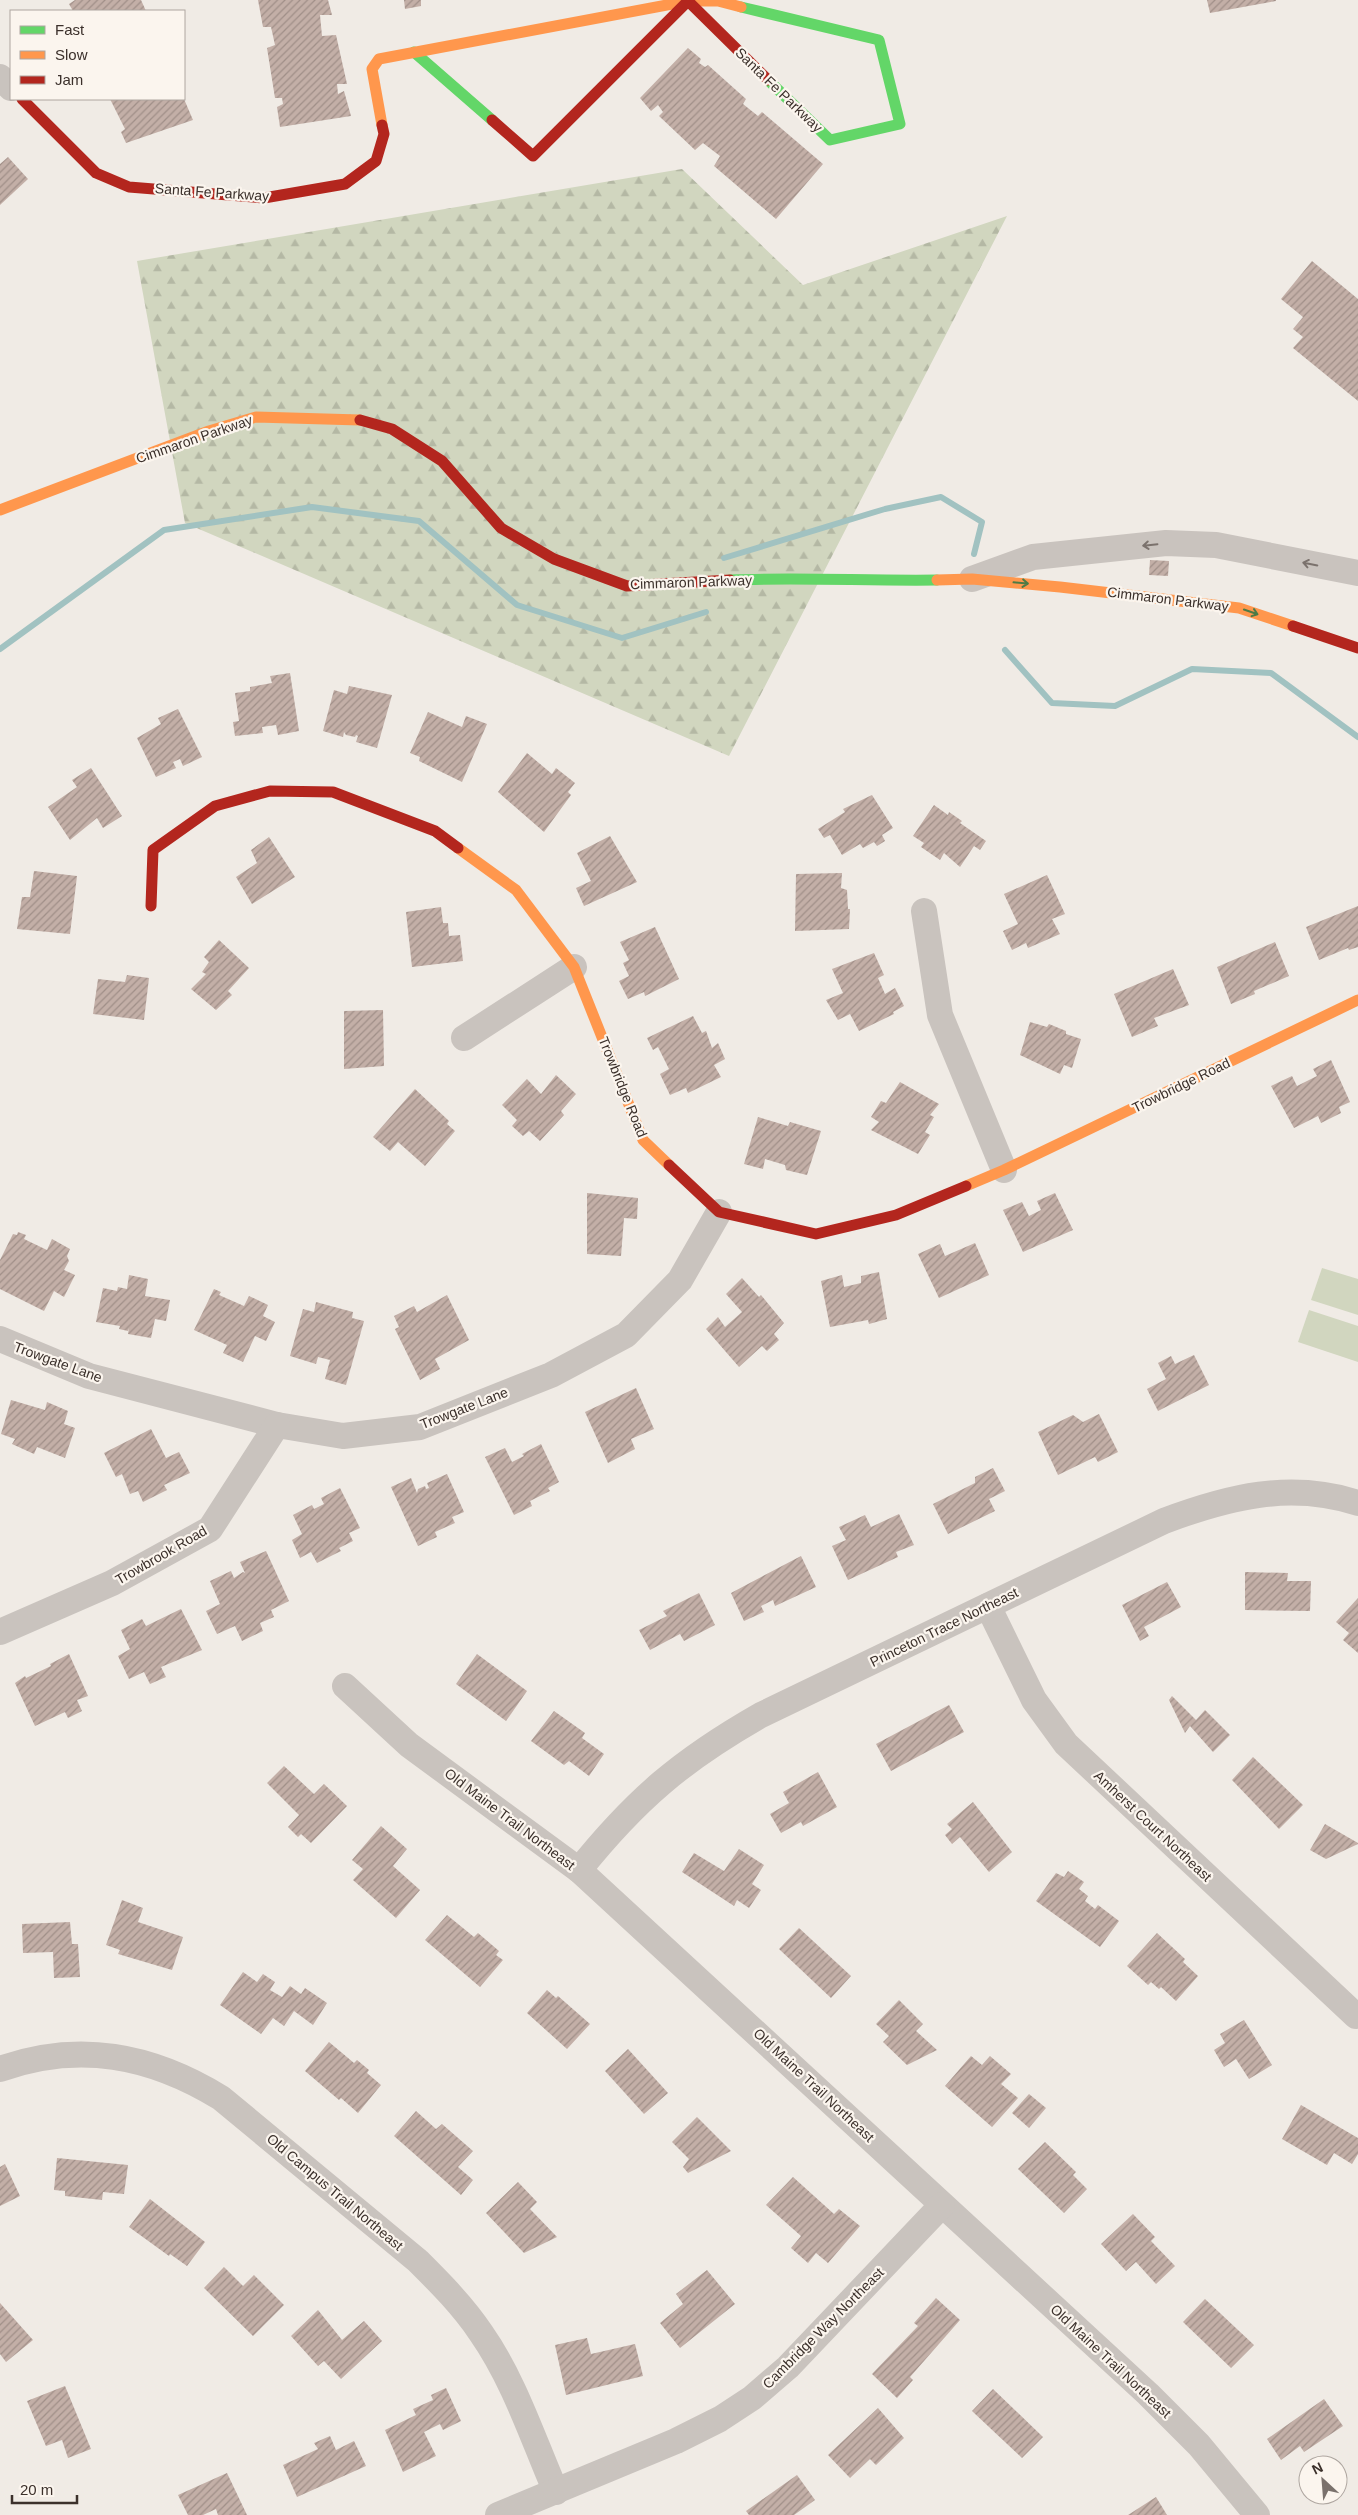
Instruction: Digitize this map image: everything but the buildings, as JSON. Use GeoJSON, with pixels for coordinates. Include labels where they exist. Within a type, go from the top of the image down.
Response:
{"type":"FeatureCollection","features":[{"type":"Feature","properties":{"kind":"street","name":"Santa Fe Parkway"},"geometry":{"type":"LineString","coordinates":[[23,100],[96,173],[130,187],[264,198],[346,184],[376,161],[384,134],[372,69],[379,59],[688,2],[718,1],[879,40],[900,124],[830,140],[688,2]]}},
{"type":"Feature","properties":{"kind":"street"},"geometry":{"type":"LineString","coordinates":[[414,52],[533,156],[688,2]]}},
{"type":"Feature","properties":{"kind":"street"},"geometry":{"type":"LineString","coordinates":[[0,77],[10,87]]}},
{"type":"Feature","properties":{"kind":"street","name":"Cimmaron Parkway"},"geometry":{"type":"LineString","coordinates":[[0,510],[209,431],[256,417],[358,419],[392,429],[442,462],[501,528],[554,559],[627,586],[776,578],[852,581],[972,579],[1168,598],[1239,608],[1358,648]]}},
{"type":"Feature","properties":{"kind":"street","name":"Cimmaron Parkway"},"geometry":{"type":"LineString","coordinates":[[972,579],[1033,557],[1166,543],[1216,545],[1358,574]]}},
{"type":"Feature","properties":{"kind":"street","name":"Trowbridge Road"},"geometry":{"type":"LineString","coordinates":[[151,906],[153,850],[215,806],[270,791],[333,792],[435,831],[516,890],[574,967],[643,1140],[719,1212],[816,1234],[896,1215],[1004,1170],[1358,1000]]}},
{"type":"Feature","properties":{"kind":"street"},"geometry":{"type":"LineString","coordinates":[[924,911],[940,1015],[1004,1170]]}},
{"type":"Feature","properties":{"kind":"street"},"geometry":{"type":"LineString","coordinates":[[464,1038],[574,967]]}},
{"type":"Feature","properties":{"kind":"street","name":"Trowgate Lane"},"geometry":{"type":"LineString","coordinates":[[0,1339],[89,1376],[277,1425],[343,1436],[420,1427],[551,1375],[626,1335],[680,1280],[719,1212]]}},
{"type":"Feature","properties":{"kind":"street","name":"Trowbrook Road"},"geometry":{"type":"LineString","coordinates":[[0,1632],[112,1583],[210,1529],[277,1425]]}},
{"type":"Feature","properties":{"kind":"street","name":"Princeton Trace Northeast"},"geometry":{"type":"LineString","coordinates":[[579,1870],[608,1834],[640,1800],[676,1769],[715,1741],[760,1715],[1164,1521],[1212,1504],[1252,1495],[1294,1492],[1328,1494],[1358,1502]]}},
{"type":"Feature","properties":{"kind":"street","name":"Amherst Court Northeast"},"geometry":{"type":"LineString","coordinates":[[988,1606],[1034,1700],[1066,1744],[1356,2016]]}},
{"type":"Feature","properties":{"kind":"street","name":"Old Maine Trail Northeast"},"geometry":{"type":"LineString","coordinates":[[345,1686],[410,1744],[579,1870],[833,2101],[942,2205],[1148,2394],[1199,2445],[1257,2515]]}},
{"type":"Feature","properties":{"kind":"street","name":"Old Campus Trail Northeast"},"geometry":{"type":"LineString","coordinates":[[0,2069],[20,2062],[57,2055],[94,2054],[131,2059],[167,2069],[222,2098],[418,2261],[447,2290],[481,2333],[502,2368],[556,2492]]}},
{"type":"Feature","properties":{"kind":"street","name":"Cambridge Way Northeast"},"geometry":{"type":"LineString","coordinates":[[498,2515],[676,2441],[720,2419],[752,2398],[788,2367],[942,2205]]}},
{"type":"Feature","properties":{"kind":"green space"},"geometry":{"type":"Polygon","coordinates":[[[682,169],[803,285],[1007,216],[729,756],[185,523],[137,261],[682,169]]]}},
{"type":"Feature","properties":{"kind":"green space"},"geometry":{"type":"Polygon","coordinates":[[[1322,1268],[1358,1279],[1358,1315],[1311,1300],[1322,1268]]]}},
{"type":"Feature","properties":{"kind":"green space"},"geometry":{"type":"Polygon","coordinates":[[[1309,1310],[1358,1326],[1358,1362],[1298,1342],[1309,1310]]]}},
{"type":"Feature","properties":{"kind":"waterway"},"geometry":{"type":"LineString","coordinates":[[724,558],[885,509],[941,497],[982,522],[974,554]]}},
{"type":"Feature","properties":{"kind":"waterway"},"geometry":{"type":"LineString","coordinates":[[0,649],[164,530],[312,507],[419,521],[517,605],[622,638],[706,612]]}},
{"type":"Feature","properties":{"kind":"waterway"},"geometry":{"type":"LineString","coordinates":[[1005,650],[1052,703],[1115,706],[1192,669],[1271,673],[1358,737]]}},
{"type":"Feature","properties":{"kind":"traffic: fast"},"geometry":{"type":"LineString","coordinates":[[741,7],[879,40],[900,124],[830,140],[768,80]]}},
{"type":"Feature","properties":{"kind":"traffic: fast"},"geometry":{"type":"LineString","coordinates":[[414,52],[492,120]]}},
{"type":"Feature","properties":{"kind":"traffic: fast"},"geometry":{"type":"LineString","coordinates":[[730,580],[937,580]]}},
{"type":"Feature","properties":{"kind":"traffic: slow"},"geometry":{"type":"LineString","coordinates":[[382,125],[372,69],[379,59],[688,1],[718,1],[741,7]]}},
{"type":"Feature","properties":{"kind":"traffic: slow"},"geometry":{"type":"LineString","coordinates":[[0,510],[209,431],[256,417],[360,420]]}},
{"type":"Feature","properties":{"kind":"traffic: slow"},"geometry":{"type":"LineString","coordinates":[[937,580],[972,579],[1060,587],[1239,608],[1293,626]]}},
{"type":"Feature","properties":{"kind":"traffic: slow"},"geometry":{"type":"LineString","coordinates":[[458,848],[516,890],[574,967],[643,1140],[669,1165]]}},
{"type":"Feature","properties":{"kind":"traffic: slow"},"geometry":{"type":"LineString","coordinates":[[966,1186],[1004,1170],[1358,1000]]}},
{"type":"Feature","properties":{"kind":"traffic: jam"},"geometry":{"type":"LineString","coordinates":[[492,120],[533,156],[688,1],[768,80]]}},
{"type":"Feature","properties":{"kind":"traffic: jam"},"geometry":{"type":"LineString","coordinates":[[23,100],[96,173],[129,187],[264,198],[345,184],[376,161],[384,134],[382,125]]}},
{"type":"Feature","properties":{"kind":"traffic: jam"},"geometry":{"type":"LineString","coordinates":[[360,420],[392,429],[442,461],[501,528],[554,559],[627,586],[730,580]]}},
{"type":"Feature","properties":{"kind":"traffic: jam"},"geometry":{"type":"LineString","coordinates":[[1293,626],[1358,648]]}},
{"type":"Feature","properties":{"kind":"traffic: jam"},"geometry":{"type":"LineString","coordinates":[[151,906],[153,850],[215,806],[270,791],[333,792],[435,831],[458,848]]}},
{"type":"Feature","properties":{"kind":"traffic: jam"},"geometry":{"type":"LineString","coordinates":[[669,1165],[719,1212],[816,1234],[896,1215],[966,1186]]}}]}
